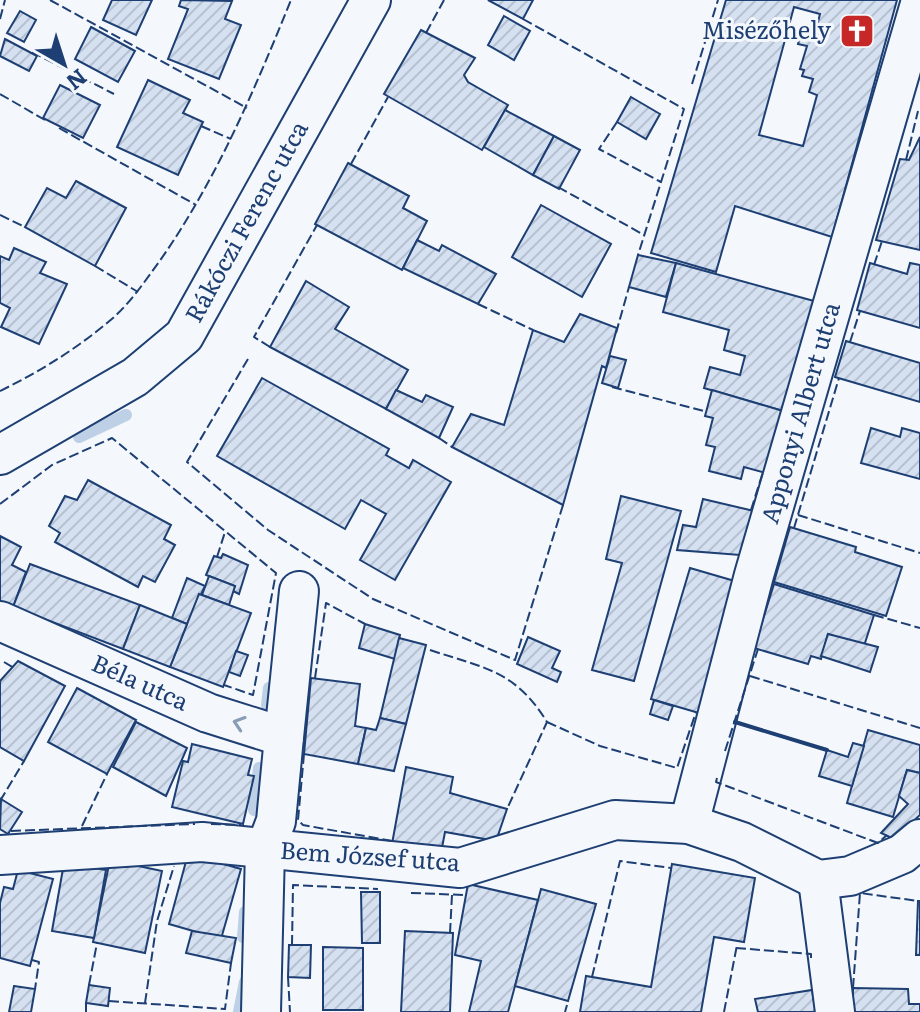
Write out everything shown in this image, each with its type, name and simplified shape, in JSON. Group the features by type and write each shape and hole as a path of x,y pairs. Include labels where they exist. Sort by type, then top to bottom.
{"street":[{"name":"Rákóczi Ferenc utca","path":"0,455 135,377 184,336 371,0"},
{"name":"Apponyi Albert utca","path":"689,824 754,575 920,4"},
{"path":"261,1012 265,850 276,821 299,591"},
{"name":"Béla utca","path":"0,621 208,713 284,737"},
{"name":"Bem József utca","path":"0,855 202,842 460,868 615,820 689,824 742,842 818,880"},
{"path":"835,1012 818,880 850,876 902,854 920,839"}],"building":[{"path":"112,0 152,0 136,35 103,20"},
{"path":"181,0 232,1 225,19 241,25 219,79 168,59 188,9 179,6"},
{"path":"488,0 533,0 523,19"},
{"path":"726,0 897,0 832,237 735,206 716,272 651,253","holes":["794,7 820,14 816,30 803,26 798,44 807,46 800,69 804,70 802,76 813,79 809,92 817,95 803,146 759,135"]},
{"path":"20,11 36,20 24,42 7,33"},
{"path":"504,16 530,31 514,60 488,45"},
{"path":"91,27 135,51 118,82 75,59"},
{"path":"421,30 475,58 464,75 468,82 508,105 482,150 384,94"},
{"path":"5,39 37,56 29,71 0,56"},
{"path":"148,80 190,100 183,113 203,122 178,175 117,147"},
{"path":"60,85 100,105 83,138 43,118"},
{"path":"631,97 660,114 646,139 617,122"},
{"path":"505,110 554,136 533,175 484,147"},
{"path":"554,136 580,150 559,189 533,175"},
{"path":"920,137 920,250 876,240 900,159 909,160"},
{"path":"348,163 409,196 403,208 427,221 402,270 315,224"},
{"path":"76,181 126,208 95,266 25,227 47,188 66,198"},
{"path":"541,205 611,244 582,297 512,257"},
{"path":"417,240 439,251 442,245 496,274 478,304 403,268"},
{"path":"14,248 46,262 40,273 67,284 39,344 1,327 10,308 0,303 0,256 9,260"},
{"path":"638,255 676,263 666,297 629,287"},
{"path":"676,263 814,301 783,411 704,388 710,367 740,375 745,356 724,350 729,330 663,312"},
{"path":"870,263 907,274 910,263 920,265 920,328 857,310"},
{"path":"306,281 349,307 335,329 408,370 386,409 270,347"},
{"path":"580,314 617,328 606,368 602,366 563,505 452,447 471,414 504,425 533,330 564,342"},
{"path":"846,341 920,363 920,402 835,377"},
{"path":"610,356 626,360 618,388 602,383"},
{"path":"262,378 389,449 386,455 409,468 413,460 451,482 395,580 360,560 386,514 361,500 345,529 217,456"},
{"path":"396,390 422,402 426,395 453,407 439,438 386,409"},
{"path":"712,390 783,411 766,473 744,467 741,479 709,471 715,447 706,445 713,418 705,416"},
{"path":"871,428 900,437 902,428 920,433 920,479 861,463"},
{"path":"88,480 171,525 164,539 175,545 155,582 143,576 138,587 55,542 60,533 49,526 65,496 77,500"},
{"path":"621,496 681,511 634,681 592,670 622,563 606,559"},
{"path":"703,499 754,511 740,555 677,550 683,525 696,527"},
{"path":"790,527 856,547 855,552 902,567 886,616 774,582"},
{"path":"0,536 21,547 12,565 26,572 13,607 0,601"},
{"path":"223,554 248,565 239,594 233,591 235,586 206,575 214,556 221,558"},
{"path":"30,564 140,605 123,649 13,607"},
{"path":"690,568 738,582 699,713 651,699"},
{"path":"209,576 235,586 229,605 202,595"},
{"path":"187,578 205,586 187,624 172,618"},
{"path":"774,584 874,615 864,646 828,634 821,659 811,656 808,664 754,648"},
{"path":"199,594 251,613 223,687 170,667"},
{"path":"140,605 187,624 170,667 123,649"},
{"path":"365,624 400,635 395,659 359,648"},
{"path":"828,634 878,647 870,672 821,656"},
{"path":"528,637 560,651 552,668 561,672 557,682 517,664"},
{"path":"399,638 426,645 406,724 380,718"},
{"path":"236,651 248,655 240,676 229,672"},
{"path":"18,661 65,686 24,761 0,747 0,681"},
{"path":"311,678 360,684 355,726 366,728 358,764 304,754"},
{"path":"77,688 136,720 107,774 48,742"},
{"path":"654,700 673,706 668,720 650,714"},
{"path":"380,718 406,724 394,771 358,764 366,728 376,730"},
{"path":"136,722 187,748 166,796 113,767"},
{"path":"868,730 920,745 920,773 907,770 893,817 847,803"},
{"path":"853,743 864,746 852,786 819,776 827,750 848,757"},
{"path":"192,744 252,759 248,775 254,776 243,824 172,807 183,761 188,762"},
{"path":"406,767 453,777 450,793 507,809 496,841 445,832 441,853 392,844"},
{"path":"907,770 920,773 920,815 894,839 881,833 908,804 899,796"},
{"path":"1,799 22,812 8,834 0,829"},
{"path":"188,854 241,869 221,939 169,924"},
{"path":"110,860 162,871 145,953 93,942"},
{"path":"64,863 106,870 94,938 52,931"},
{"path":"672,864 755,878 744,942 714,937 701,1012 580,1012 586,976 651,987"},
{"path":"18,870 53,879 30,966 0,958 0,903 4,887 13,889"},
{"path":"468,884 538,900 508,1012 469,1012 481,961 455,955"},
{"path":"541,889 596,904 568,1001 515,986"},
{"path":"361,892 380,892 380,943 362,943"},
{"path":"918,901 920,955 916,955"},
{"path":"192,931 236,938 231,963 186,953"},
{"path":"405,931 453,933 450,1012 401,1012"},
{"path":"289,945 311,945 310,978 288,977"},
{"path":"323,947 363,948 363,1010 323,1010"},
{"path":"89,985 110,988 108,1006 86,1003"},
{"path":"14,986 35,989 31,1012 9,1012"},
{"path":"853,988 908,989 909,1004 920,1004 920,1012 853,1012"},
{"path":"812,990 816,1012 758,1012 755,999"}],"waterway":[{"path":"79,437 126,415"},
{"path":"267,705 269,688"},
{"path":"259,768 254,810 265,812"},
{"path":"243,937 245,912"},
{"path":"239,1012 245,982"}],"fence":[{"path":"0,19 5,0"},
{"path":"50,0 247,108"},
{"path":"0,391 45,367 86,339 120,312 143,284 180,231 216,168 291,0"},
{"path":"426,33 444,0"},
{"path":"692,84 718,0"},
{"path":"523,19 684,109 638,255"},
{"path":"32,52 114,94"},
{"path":"0,94 45,120"},
{"path":"351,164 388,97"},
{"path":"906,160 918,111"},
{"path":"617,122 599,149 661,182"},
{"path":"201,126 231,139"},
{"path":"59,128 196,205"},
{"path":"558,187 644,235"},
{"path":"0,215 25,227"},
{"path":"270,347 254,337 317,225"},
{"path":"874,265 882,241"},
{"path":"95,266 138,292"},
{"path":"616,333 629,287"},
{"path":"478,304 533,330"},
{"path":"850,342 860,311"},
{"path":"248,359 187,462 268,530 373,599 515,660 563,505"},
{"path":"794,528 839,378"},
{"path":"612,387 704,411"},
{"path":"0,504 52,465 112,438 276,573 253,695 224,685"},
{"path":"439,438 452,447"},
{"path":"751,510 763,472"},
{"path":"798,515 920,553"},
{"path":"217,557 225,532"},
{"path":"315,678 326,603 365,624"},
{"path":"874,615 920,628"},
{"path":"725,751 758,649"},
{"path":"430,650 497,673 523,691 547,722 507,809"},
{"path":"4,662 14,668"},
{"path":"750,676 920,728"},
{"path":"547,722 600,746 677,768 696,712"},
{"path":"304,754 298,820 303,825 392,841"},
{"path":"0,801 24,761"},
{"path":"82,826 107,774"},
{"path":"717,778 716,782 878,843 887,835"},
{"path":"11,831 195,824"},
{"path":"211,824 241,825"},
{"path":"592,977 620,861 671,868"},
{"path":"145,1003 157,921 174,866"},
{"path":"292,945 293,885 378,889"},
{"path":"411,893 466,895"},
{"path":"853,988 860,893 918,901"},
{"path":"450,933 452,895"},
{"path":"89,985 97,943"},
{"path":"724,1012 737,945"},
{"path":"736,948 811,954 811,958"},
{"path":"32,960 39,962 35,989"},
{"path":"109,1001 225,1009 231,963"},
{"path":"288,977 290,1012"},
{"path":"86,1003 86,1012"},
{"path":"565,1012 567,1005"}],"wall":[{"path":"735,722 827,750"}],"place":[{"name":"Misézőhely","path":"857,31"}]}
